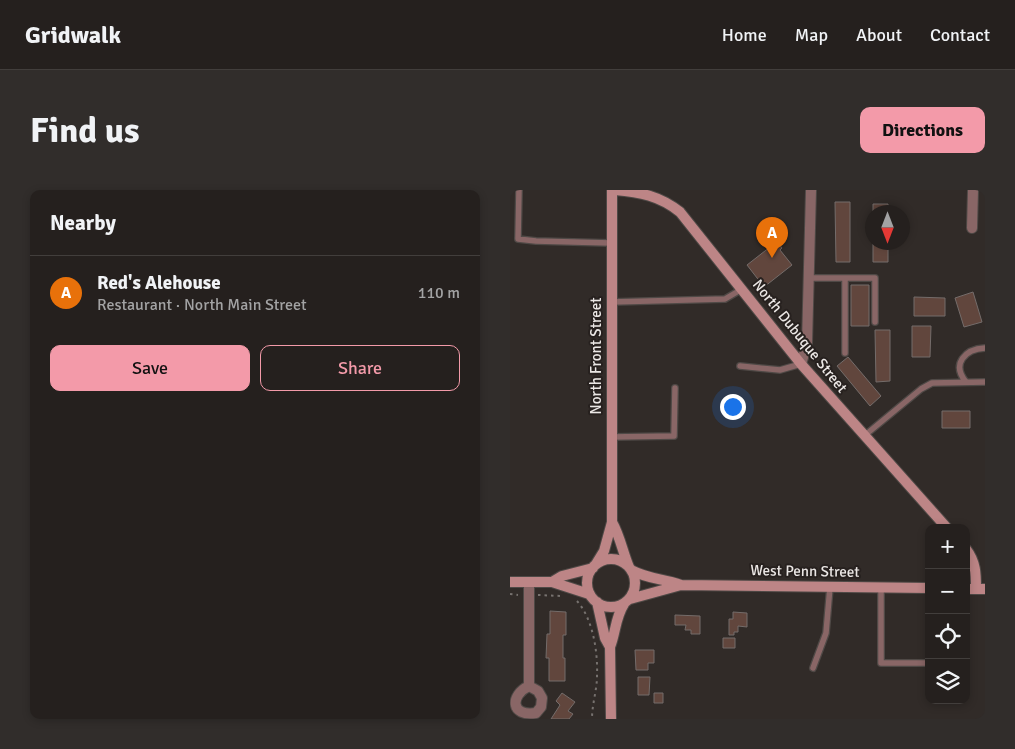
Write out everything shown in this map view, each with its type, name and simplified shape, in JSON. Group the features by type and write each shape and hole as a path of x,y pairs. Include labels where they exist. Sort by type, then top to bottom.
{"main road":[{"name":"North Front Street","path":"595,566 604,551 612,522 611,243 613,190"},
{"name":"North Dubuque Street","path":"613,190 645,193 670,204 689,222 801,364 943,524"},
{"name":"North Front Street","path":"612,522 630,568"},
{"path":"970,556 976,571 976,589"},
{"name":"West Penn Street","path":"552,582 562,576 595,566 603,560 612,559 619,560 643,576 681,585 925,588"},
{"path":"595,566 587,578 587,586 610,648"},
{"path":"611,719 610,648 614,637 616,618 636,584 630,568"},
{"path":"510,582 552,582"},
{"name":"West Penn Street","path":"552,582 593,598 601,606 610,608 681,585"}],"street":[{"path":"801,364 807,344 811,190"},
{"path":"972,228 973,190"},
{"path":"529,582 529,686"}],"lane":[{"path":"520,190 518,239 611,243"},
{"path":"809,278 875,278 875,322"},
{"path":"845,278 845,353"},
{"path":"611,302 726,299 742,289"},
{"path":"966,382 961,377 959,368 961,360 966,353 974,348 985,348"},
{"path":"740,366 780,370 801,364"},
{"path":"864,436 932,382 985,382"},
{"path":"611,436 674,436 674,388"},
{"path":"813,668 826,634 830,587"},
{"path":"881,588 880,663 925,663"}],"path":[{"path":"510,594 569,597"},
{"path":"577,602 588,618 594,643 598,677 592,708 592,719"}],"building":[{"path":"835,202 850,202 850,262 836,262"},
{"path":"773,237 782,248 780,250 792,265 764,287 747,265 770,247 766,242"},
{"path":"873,250 888,250 888,262 873,262"},
{"path":"851,285 869,285 869,326 851,326"},
{"path":"973,292 982,322 964,327 955,298"},
{"path":"914,297 945,298 945,316 914,316"},
{"path":"912,326 931,326 930,357 912,357"},
{"path":"875,330 890,330 890,381 876,382"},
{"path":"848,357 881,396 870,406 837,366"},
{"path":"942,411 970,411 970,428 942,428"},
{"path":"550,611 566,612 566,635 563,635 565,681 549,681 549,658 546,658 547,634 550,634"},
{"path":"733,612 747,613 747,627 738,626 738,632 734,632 734,635 729,635 729,619 733,619"},
{"path":"675,615 700,616 700,634 691,634 691,630 685,630 686,625 675,625"},
{"path":"723,638 735,638 735,648 723,648"},
{"path":"635,650 654,650 654,663 648,663 648,670 636,670"},
{"path":"638,677 650,677 649,695 638,695"},
{"path":"562,693 575,702 568,711 573,714 569,719 551,719 560,705 556,701"},
{"path":"654,693 663,693 663,703 654,703"}],"place":[{"name":"Red's Alehouse","path":"772,258"}]}
